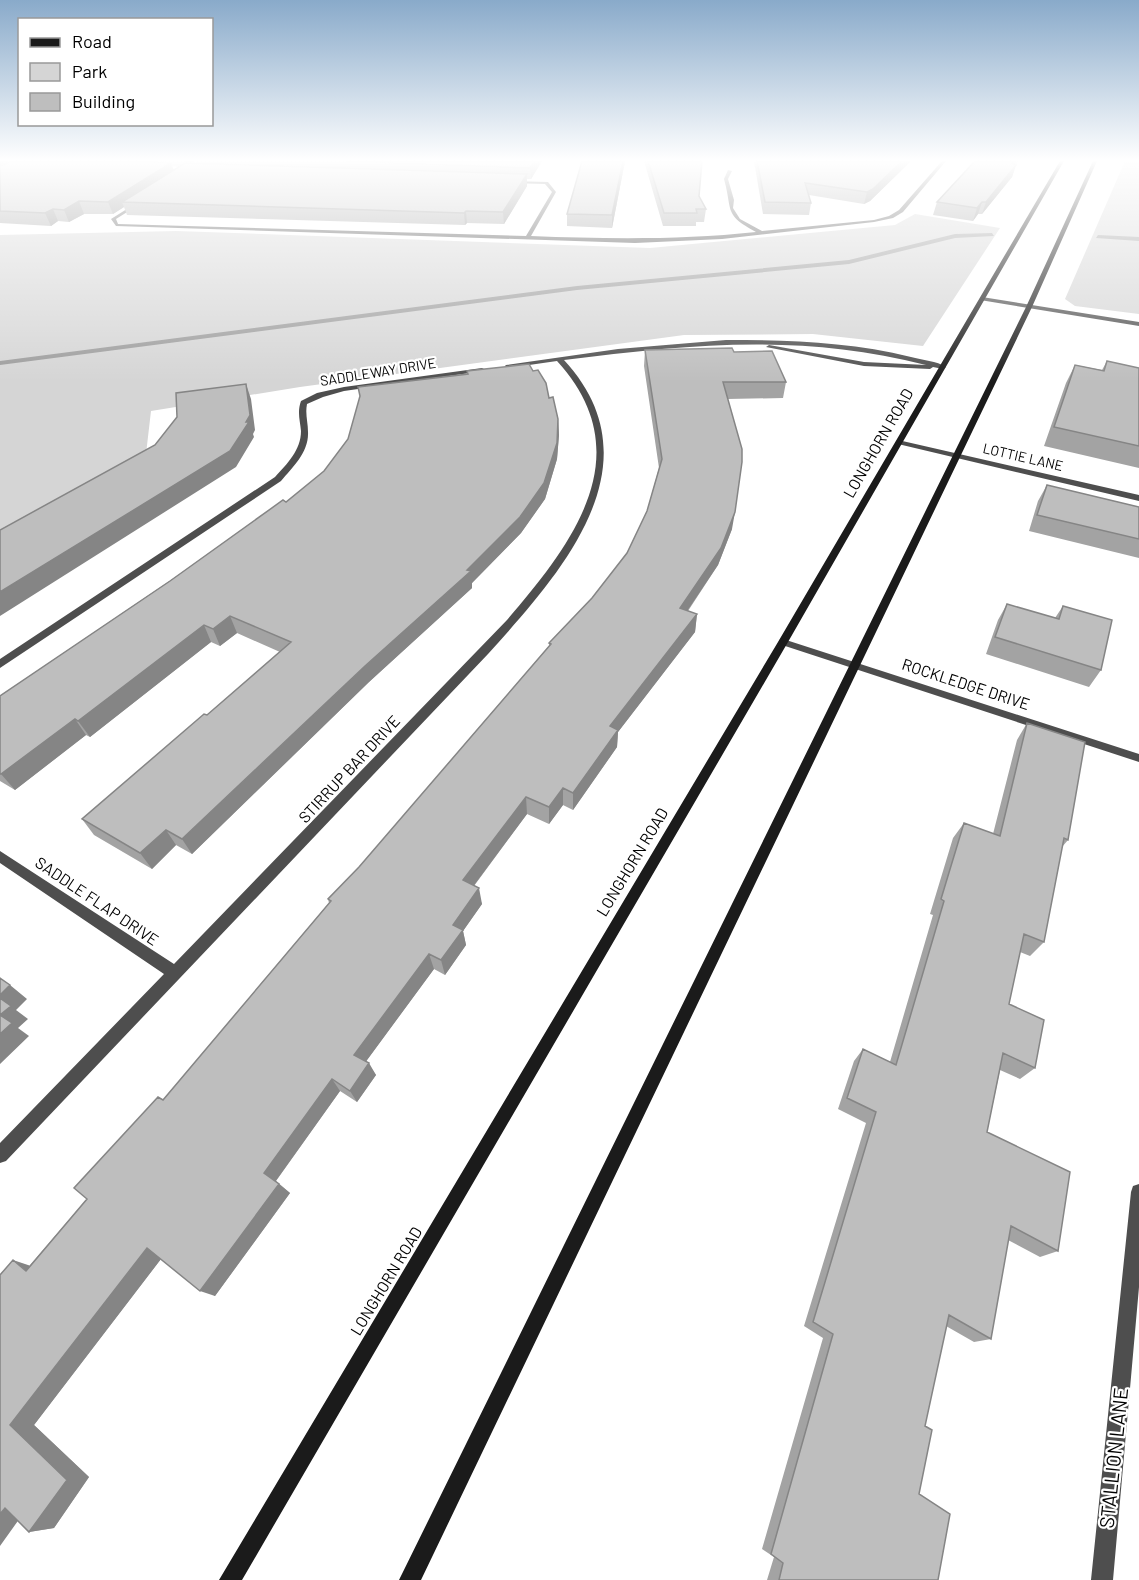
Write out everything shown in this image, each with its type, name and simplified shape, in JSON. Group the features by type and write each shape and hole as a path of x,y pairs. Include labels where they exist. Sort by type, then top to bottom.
{"main road":[{"name":"LONGHORN ROAD","path":"230,1580 783,642 1019,235"},
{"path":"410,1580 1029,307 1062,235"}],"street":[{"path":"402,235 660,241 730,235"},
{"path":"527,239 529,235"},
{"path":"982,299 1139,324"},
{"name":"SADDLEWAY DRIVE","path":"0,664 278,479 294,461 303,443 305,428 300,414 304,403 320,394 644,347 732,342 802,341 843,345 879,350 943,368"},
{"name":"SADDLEWAY DRIVE","path":"732,342 864,364 903,368 943,368"},
{"name":"STIRRUP BAR DRIVE","path":"0,1155 334,810 523,608 560,563 594,496 601,467 596,415 588,394 575,374 559,359"},
{"name":"LOTTIE LANE","path":"900,442 1139,498"},
{"name":"ROCKLEDGE DRIVE","path":"783,642 1139,758"},
{"name":"SADDLE FLAP DRIVE","path":"0,856 175,973"},
{"name":"STALLION LANE","path":"1102,1580 1135,1282 1139,1192"}],"green space":[{"path":"0,235 280,235 650,248 791,235 996,235 923,346 813,334 684,335 300,387 151,411 146,454 0,538"},
{"path":"1093,235 1139,235 1139,314 1075,306 1065,299"}],"building":[{"path":"732,348 734,352 772,351 786,382 723,382 742,449 742,462 735,512 721,548 680,608 697,614 610,726 618,730 573,793 563,788 549,807 526,797 463,880 479,888 453,925 463,930 441,960 429,954 354,1055 369,1063 350,1091 332,1079 264,1173 279,1184 200,1291 147,1248 10,1425 67,1480 29,1532 5,1508 0,1514 0,1275 13,1260 26,1271 87,1199 74,1188 158,1097 163,1100 331,901 328,899 359,867 551,644 549,643 592,598 627,553 647,511 662,459 645,350"},
{"path":"1107,361 1139,368 1139,446 1054,427 1075,365 1104,371"},
{"path":"529,364 533,371 538,370 546,383 549,398 553,397 558,419 557,443 544,483 520,517 467,570 471,571 365,666 182,839 166,830 140,853 82,819 291,642 230,616 213,629 204,625 78,721 75,719 0,774 0,696 170,581 283,500 286,502 324,471 348,439 360,396 358,387"},
{"path":"246,384 250,415 246,422 249,422 230,451 0,592 0,530 155,445 177,417 176,393"},
{"path":"1047,485 1139,507 1139,539 1037,515"},
{"path":"1007,604 1059,619 1063,606 1112,620 1101,670 995,637"},
{"path":"1027,723 1085,742 1068,840 1064,838 1044,942 1024,934 1009,1004 1044,1020 1035,1068 1003,1053 987,1132 1070,1172 1058,1251 1011,1226 991,1339 949,1315 925,1426 932,1430 919,1494 950,1514 938,1580 779,1580 783,1563 771,1554 833,1334 813,1322 876,1112 847,1098 863,1049 896,1065 944,901 941,899 964,823 1000,836"},
{"path":"0,978 10,985 0,995"},
{"path":"0,998 11,1006 0,1015"},
{"path":"0,1015 12,1023 0,1034"}],"waterway":[{"path":"0,363 577,288 849,262 955,236 992,235"},
{"path":"1098,237 1139,239"}]}
